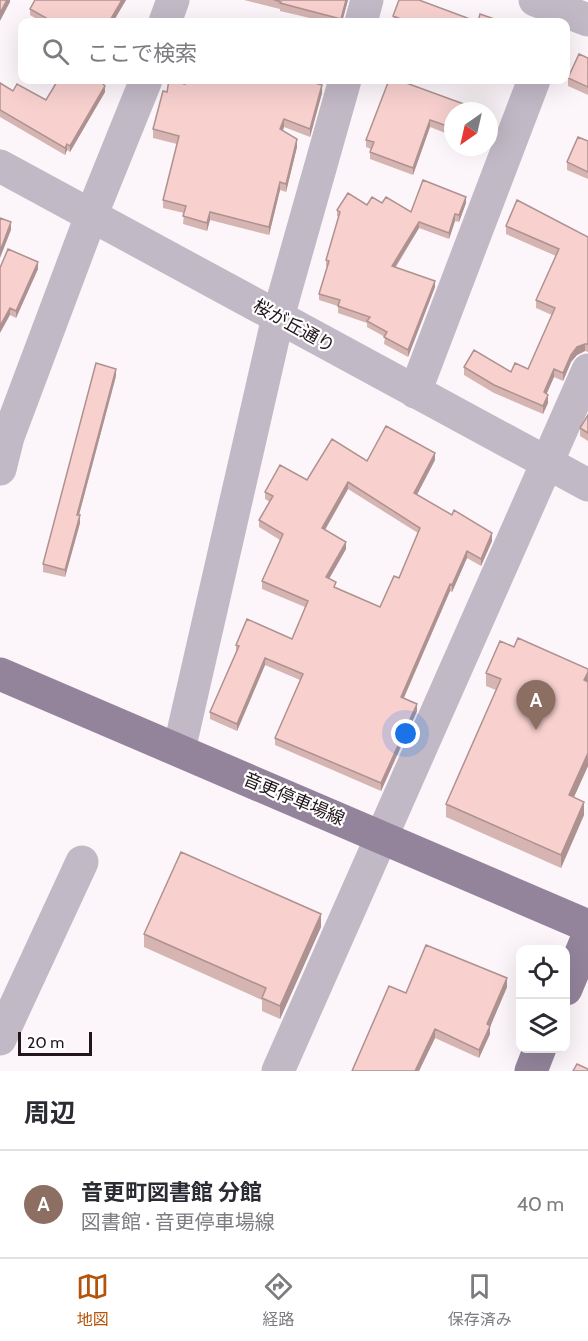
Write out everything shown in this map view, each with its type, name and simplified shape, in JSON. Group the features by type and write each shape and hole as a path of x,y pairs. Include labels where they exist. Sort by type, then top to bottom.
{"main road":[{"name":"音更停車場線","path":"0,674 588,926"},
{"path":"570,979 588,936"},
{"path":"531,1071 538,1053"}],"street":[{"path":"166,18 173,0"},
{"path":"362,18 367,0"},
{"path":"0,469 8,437 91,216 144,84"},
{"path":"179,750 278,317 344,84"},
{"path":"415,392 532,84"},
{"name":"桜が丘通り","path":"0,166 588,485"},
{"path":"278,1071 588,370"},
{"path":"0,1039 82,862"}],"building":[{"path":"0,0 7,0 0,13"},
{"path":"35,0 122,0 111,18 46,18 30,9"},
{"path":"274,0 346,0 341,18"},
{"path":"399,0 419,0 467,18 398,18 393,16"},
{"path":"480,14 492,18 479,18"},
{"path":"579,54 588,58 588,87 570,79"},
{"path":"0,83 13,91 17,84 46,100 56,84 103,84 105,86 70,146 67,144 65,148 0,110"},
{"path":"168,84 322,85 310,129 284,119 280,129 297,139 286,184 280,182 269,227 210,212 207,223 183,216 186,206 163,200 179,136 153,129 163,91 167,92"},
{"path":"387,84 409,84 458,102 444,102 444,125 430,120 413,168 370,152 374,142 366,140"},
{"path":"578,137 588,141 588,172 567,162"},
{"path":"423,180 466,197 459,215 455,214 449,233 419,222 392,266 435,281 408,350 384,337 387,332 367,321 370,317 338,306 340,300 319,294 340,212 337,210 348,193 367,205 372,197 382,203 386,197 411,212"},
{"path":"517,200 588,237 588,344 577,347 563,373 554,369 544,392 548,395 543,406 494,385 464,367 474,350 511,372 515,363 528,369 555,308 536,300 559,249 506,226"},
{"path":"0,218 11,222 0,251"},
{"path":"8,249 38,262 16,311 10,308 0,326 0,268"},
{"path":"96,363 116,369 77,515 80,515 65,570 43,564"},
{"path":"588,415 588,433 580,428"},
{"path":"386,426 435,453 414,493 452,515 454,510 492,533 481,559 467,551 452,585 450,584 401,697 417,704 381,783 275,738 303,674 265,658 237,724 210,712 239,646 236,645 247,619 292,639 308,601 262,581 283,534 259,520 273,496 265,492 280,465 307,480 332,439 367,461","holes":["348,482 420,528 399,578 394,576 380,607 334,587 336,582 326,577 346,542 322,528"]},
{"path":"518,638 588,669 584,680 588,682 588,753 569,795 584,802 561,855 446,804 501,679 486,673 500,641 514,647"},
{"path":"181,852 321,914 280,1006 262,998 266,988 144,934"},
{"path":"426,945 507,978 487,1024 490,1026 479,1050 435,1029 415,1071 352,1071 389,986 406,993"},
{"path":"577,1064 588,1069 588,1071 573,1071"}],"place":[{"name":"音更町図書館 分館","path":"536,730"}]}
